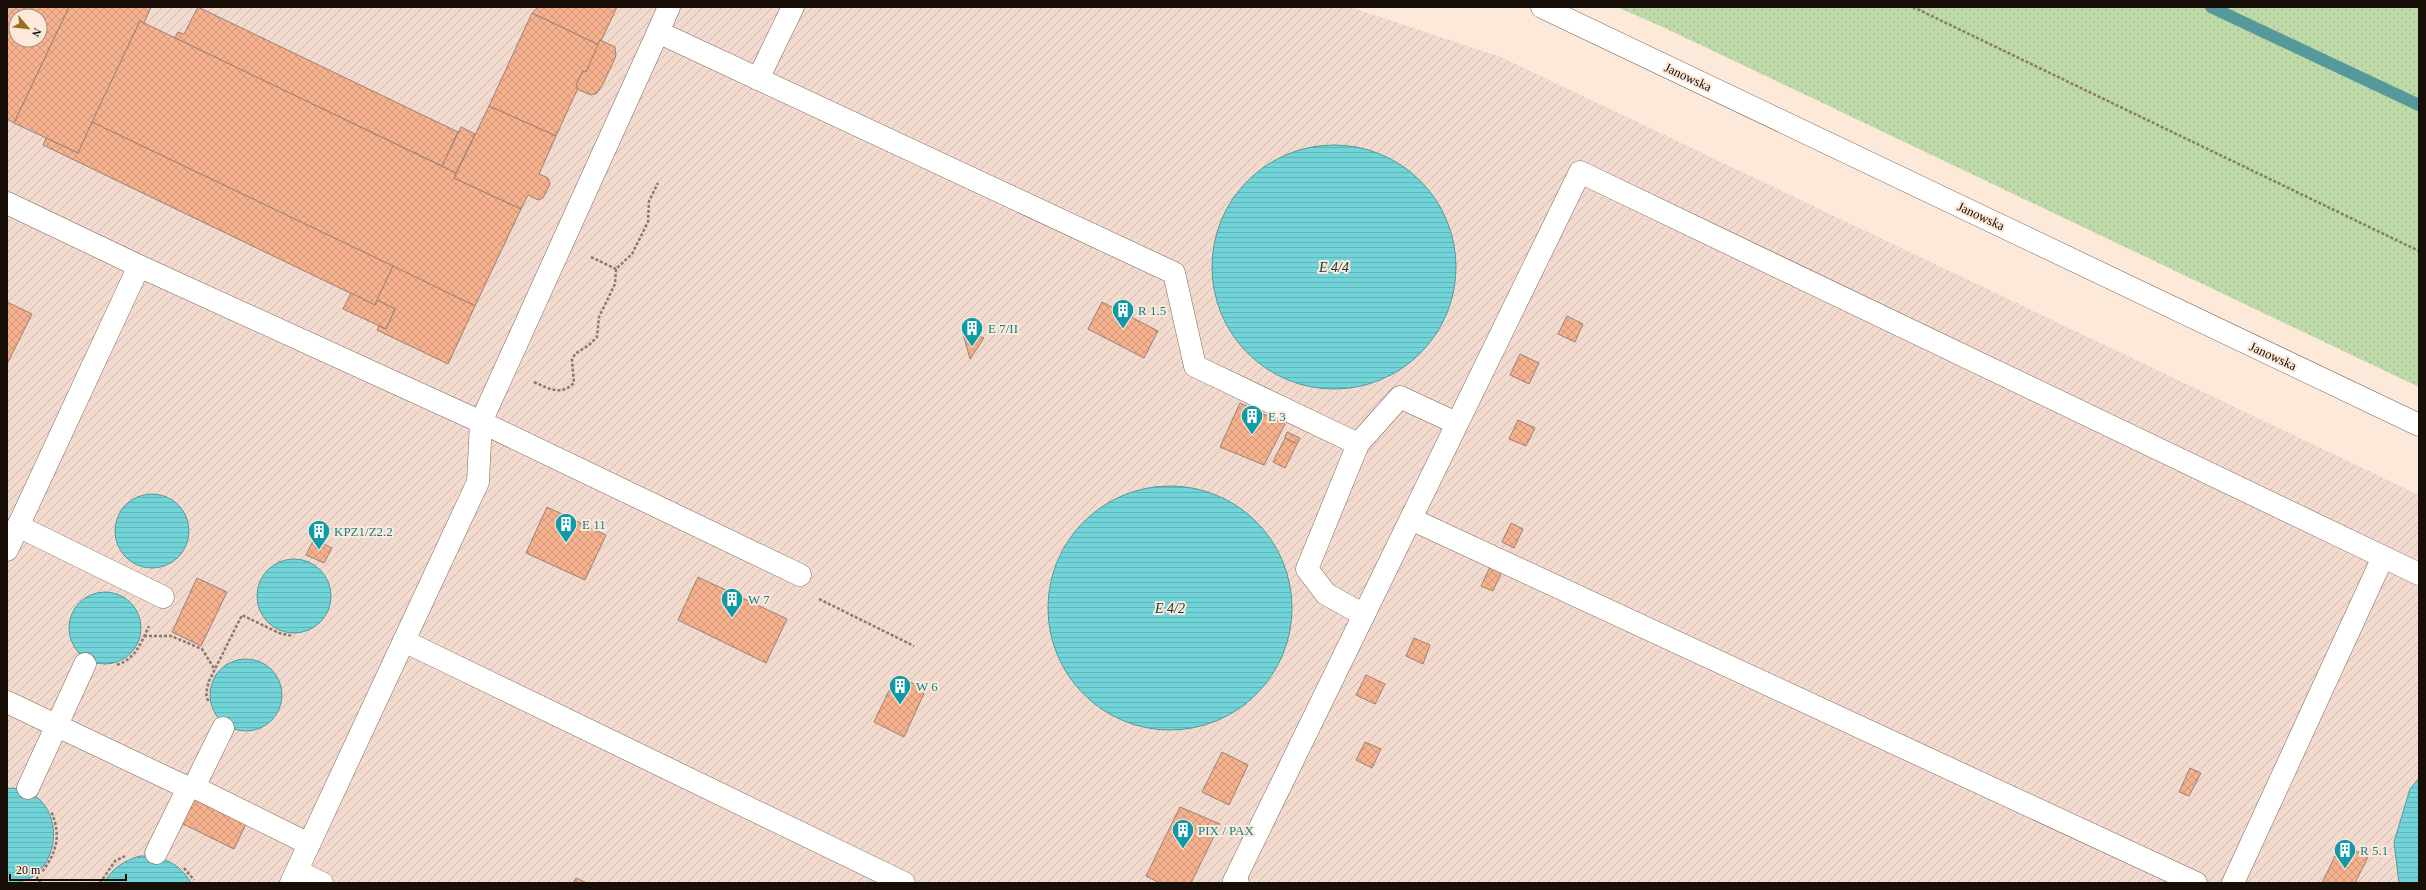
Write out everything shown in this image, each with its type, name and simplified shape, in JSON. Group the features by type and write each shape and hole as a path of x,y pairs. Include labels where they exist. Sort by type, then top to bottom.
{"street":[{"path":"322,883 294,877 478,482 481,422 669,7"},
{"path":"758,79 793,7"},
{"name":"Janowska","path":"1542,7 2419,425"},
{"path":"658,32 1174,273 1195,366 1358,444"},
{"path":"1235,882 1456,423 1580,172 2419,574"},
{"path":"7,203 139,266 481,422 800,574"},
{"path":"139,266 11,536 163,597"},
{"path":"1364,614 1326,594 1307,569 1358,444 1400,397 1456,423"},
{"path":"1411,519 2196,883"},
{"path":"2233,883 2383,557"},
{"path":"404,641 904,883"},
{"path":"28,788 85,664"},
{"path":"7,702 309,844"},
{"path":"156,853 223,728"}],"path":[{"path":"1913,7 2419,251"},
{"path":"505,368 553,390 565,391 574,383 572,360 575,354 597,336 599,317 615,284 616,269 632,254 648,222 649,202 658,183"},
{"path":"800,574 800,589 914,646"},
{"path":"223,728 212,713 206,693 215,670 242,615 278,633 293,636"},
{"path":"144,636 171,636 202,649 215,670"},
{"path":"28,788 48,804 57,833 57,844 54,856 37,878 41,883"}],"shaded area":[{"path":"7,7 1350,7 1501,57 2419,495 2419,883 7,883"}],"green space":[{"path":"1617,7 2419,7 2419,387 1667,29"}],"water":[{"name":"E 4/4","path":"1334,145 1358,147 1381,154 1392,159 1420,181 1442,209 1447,220 1454,243 1456,267 1454,291 1447,314 1442,325 1420,353 1392,375 1381,380 1358,387 1334,389 1310,387 1287,380 1276,375 1248,353 1226,325 1221,314 1214,291 1212,267 1214,243 1221,220 1226,209 1248,181 1276,159 1287,154 1310,147"},
{"name":"E 4/2","path":"1170,486 1194,488 1217,495 1238,507 1256,522 1271,540 1283,561 1290,584 1292,608 1290,632 1283,655 1271,676 1256,694 1238,709 1217,721 1194,728 1170,730 1146,728 1123,721 1102,709 1084,694 1069,676 1057,655 1050,632 1048,608 1050,584 1057,561 1069,540 1084,522 1102,507 1123,495 1146,488"},
{"path":"152,494 166,497 178,505 186,517 189,531 186,545 178,557 166,565 152,568 138,565 126,557 118,545 115,531 118,517 126,505 138,497"},
{"path":"287,559 301,559 315,565 325,575 331,589 331,603 325,617 315,627 301,633 287,633 273,627 263,617 257,603 257,589 263,575 273,565"},
{"path":"105,592 125,598 135,608 141,628 135,648 125,658 105,664 85,658 75,648 69,628 75,608 85,598"},
{"path":"246,659 266,665 276,675 282,695 276,715 266,725 246,731 226,725 216,715 210,695 216,675 226,665"},
{"path":"2419,778 2419,883 2399,883 2394,842 2410,789"},
{"path":"7,788 28,792 43,803 51,819 54,837 50,854 41,869 26,880 7,883"},
{"path":"140,856 156,857 170,862 187,876 191,883 104,883 111,873 119,866"}],"building":[{"path":"7,7 69,7 14,123 7,119"},
{"path":"69,7 151,7 144,23 140,21 78,153 14,123"},
{"path":"198,7 458,132 442,166 175,38 178,32 184,34"},
{"path":"538,7 617,7 599,45 532,13"},
{"path":"532,13 599,45 586,72 583,71 576,85 578,88 556,136 489,106"},
{"path":"140,21 456,173 454,178 521,209 475,306 92,122"},
{"path":"600,40 615,47 616,56 603,84 597,93 591,95 579,90 576,85 583,71 586,72"},
{"path":"489,106 556,136 539,174 548,178 550,184 543,198 538,200 528,195 521,209 454,178"},
{"path":"92,122 393,266 375,305 43,145 46,138 78,153"},
{"path":"461,127 475,134 456,173 442,166"},
{"path":"393,266 475,306 448,364 377,330 379,326 386,329 395,309 377,300"},
{"path":"351,293 375,305 377,300 395,309 386,329 343,309"},
{"path":"7,302 32,314 7,364"},
{"name":"R 1.5","path":"1102,302 1158,331 1144,358 1088,329"},
{"path":"1567,316 1583,324 1575,342 1558,334"},
{"name":"E 7/II","path":"962,330 984,338 970,359"},
{"path":"1520,354 1539,363 1529,384 1510,375"},
{"name":"E 3","path":"1240,403 1285,424 1264,465 1220,447"},
{"path":"1518,420 1535,428 1526,446 1509,439"},
{"path":"1287,432 1300,438 1297,444 1285,438"},
{"path":"1285,438 1297,444 1285,468 1273,462"},
{"name":"E 11","path":"547,507 606,535 585,580 526,553"},
{"path":"1511,523 1523,529 1514,548 1502,542"},
{"name":"KPZ1/Z2.2","path":"314,539 332,548 324,563 306,555"},
{"path":"1490,567 1502,572 1493,591 1481,586"},
{"name":"W 7","path":"698,577 787,619 766,663 678,620"},
{"path":"197,578 227,592 201,646 172,632"},
{"path":"1414,638 1430,645 1423,664 1406,656"},
{"path":"1366,675 1385,684 1375,704 1356,695"},
{"name":"W 6","path":"896,676 926,689 904,737 874,722"},
{"path":"1365,742 1381,749 1372,768 1356,760"},
{"path":"1222,752 1248,765 1229,805 1202,792"},
{"path":"2190,768 2201,773 2189,796 2179,792"},
{"path":"190,795 247,822 234,849 177,821"},
{"name":"PIX / PAX","path":"1180,807 1220,824 1191,883 1160,883 1146,876"},
{"name":"R 5.1","path":"2341,844 2368,857 2355,883 2322,883"},
{"path":"576,878 587,883 573,883"}],"waterway":[{"path":"2211,7 2419,105"}],"place":[{"name":"R 1.5","path":"1123,330"},
{"name":"E 7/II","path":"972,348"},
{"name":"E 3","path":"1252,436"},
{"name":"E 11","path":"566,544"},
{"name":"KPZ1/Z2.2","path":"319,550"},
{"name":"W 7","path":"732,618"},
{"name":"W 6","path":"900,706"},
{"name":"PIX / PAX","path":"1183,850"},
{"name":"R 5.1","path":"2345,870"}]}
